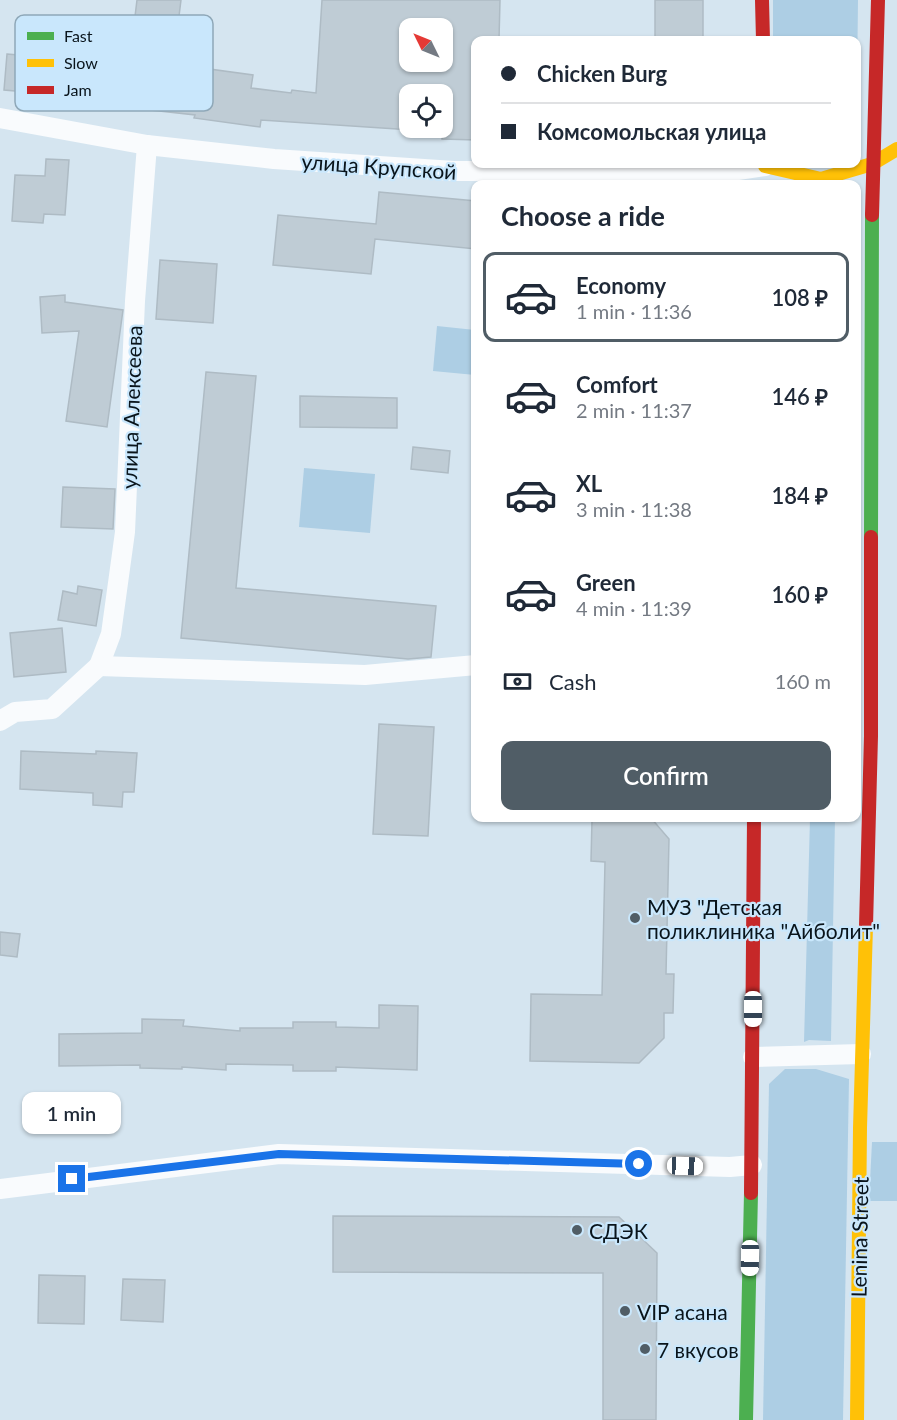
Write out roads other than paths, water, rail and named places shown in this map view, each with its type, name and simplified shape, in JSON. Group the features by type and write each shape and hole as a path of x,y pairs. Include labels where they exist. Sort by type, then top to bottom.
{"main road":[{"path":"762,0 763,36"},
{"name":"Lenina Street","path":"857,1420 872,164 870,112 878,0"},
{"path":"870,112 891,135"},
{"name":"улица Крупской","path":"861,167 872,164 897,149"},
{"name":"улица Крупской","path":"765,171 821,179 858,168"},
{"path":"746,1420 752,1165 754,822"}],"street":[{"name":"улица Крупской","path":"0,118 147,145 274,159 454,171 765,171"},
{"name":"улица Алексеева","path":"0,721 15,712 52,709 99,666 111,634 125,532 135,301 147,145"},
{"path":"99,666 365,675 471,665"},
{"path":"753,1057 861,1054"},
{"path":"0,1189 279,1154 730,1167 752,1165"}],"place":[{"name":"МУЗ \"Детская поликлиника \"Айболит\"","path":"635,918"},
{"name":"СДЭК","path":"577,1230"},
{"name":"VIP асана","path":"625,1311"},
{"name":"7 вкусов","path":"645,1349"}]}
